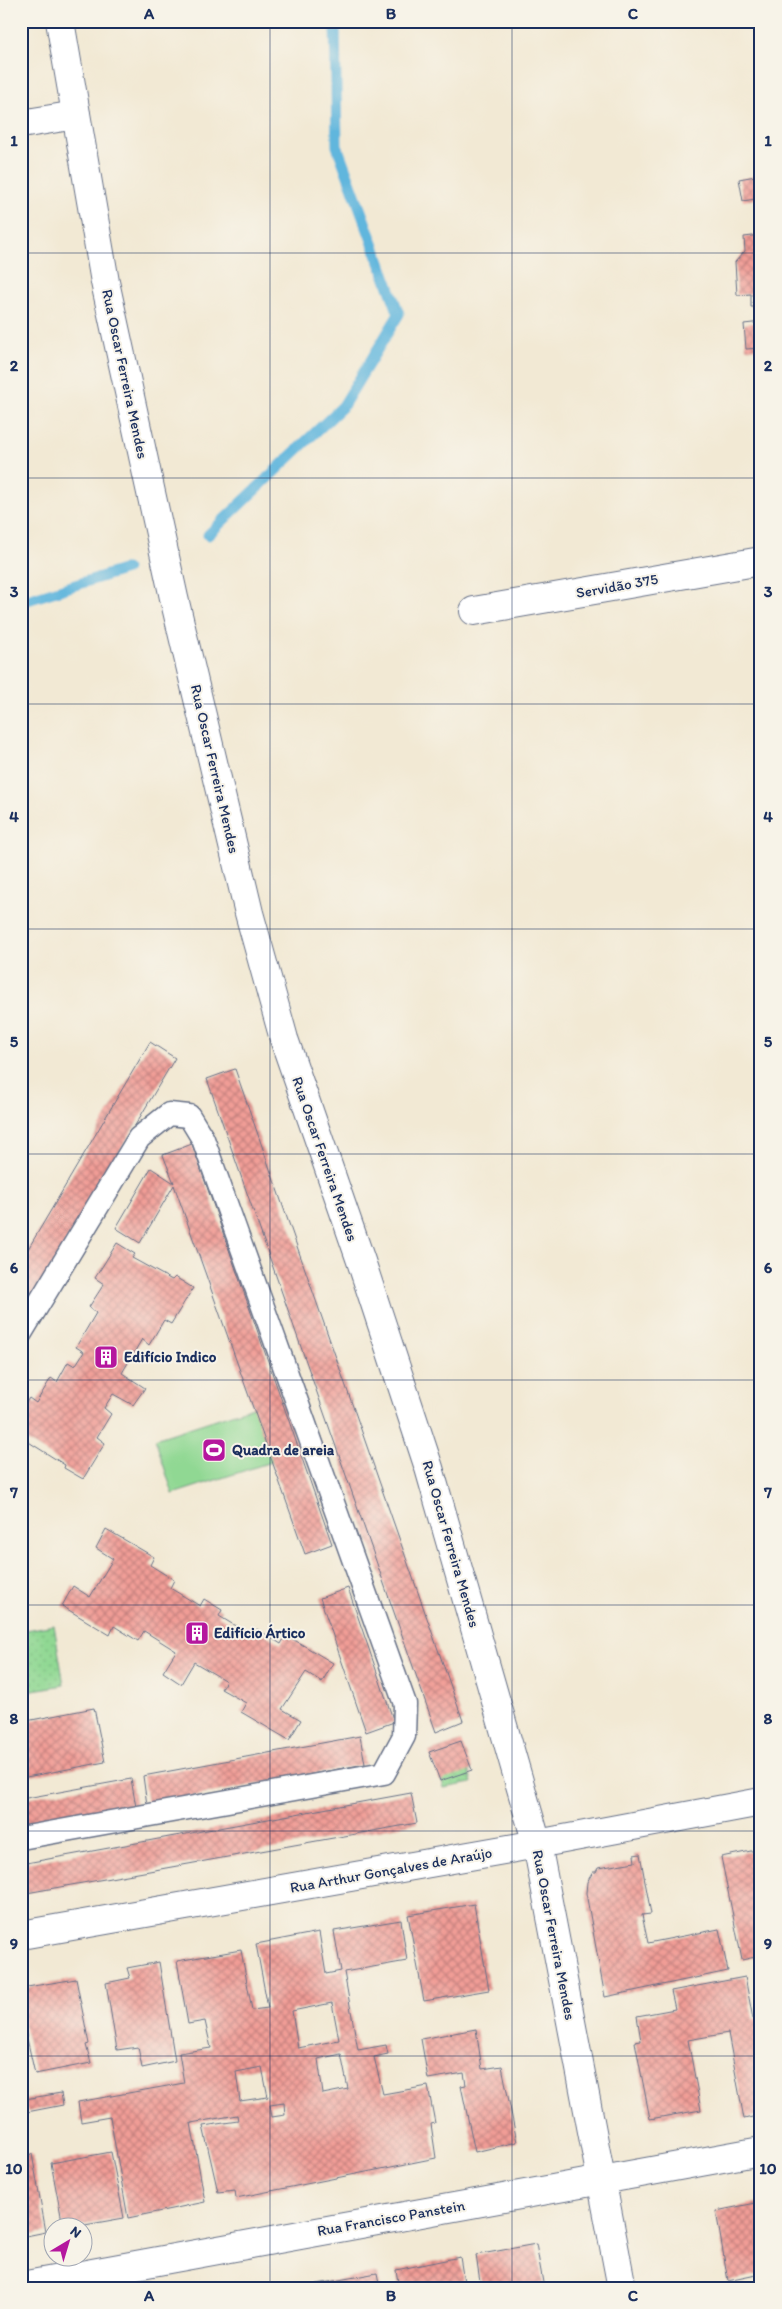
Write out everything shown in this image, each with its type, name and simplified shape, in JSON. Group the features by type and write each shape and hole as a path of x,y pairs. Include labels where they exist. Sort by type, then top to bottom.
{"street":[{"name":"Rua Oscar Ferreira Mendes","path":"60,21 107,291 174,598 249,914 284,1039 361,1261 429,1468 537,1844 622,2288"},
{"path":"21,124 76,115"},
{"name":"Servidão 375","path":"474,611 761,561"},
{"name":"Rua Arthur Gonçalves de Araújo","path":"21,1935 537,1844 761,1802"},
{"name":"Rua Francisco Panstein","path":"21,2286 761,2151"}],"lane":[{"path":"21,1333 138,1138 169,1114 189,1116 203,1139 405,1704 404,1736 384,1773 21,1838"}],"green space":[{"name":"Quadra de areia","path":"256,1406 274,1461 173,1494 155,1439"},
{"path":"54,1625 64,1685 21,1692 21,1631"},
{"path":"461,1745 472,1783 444,1788 433,1751"}],"building":[{"path":"761,175 761,198 743,201 739,179"},
{"path":"761,235 761,307 751,307 751,294 737,295 735,262 745,251 744,237"},
{"path":"761,322 761,348 746,349 744,324"},
{"path":"150,1042 175,1058 21,1318 21,1261"},
{"path":"235,1069 463,1721 436,1732 207,1079"},
{"path":"192,1144 332,1544 305,1554 174,1185 140,1243 116,1228 151,1168 174,1183 163,1155"},
{"name":"Edifício Indico","path":"117,1243 135,1254 132,1258 172,1280 175,1277 193,1288 171,1324 164,1320 149,1345 142,1339 122,1373 145,1388 133,1405 113,1394 104,1408 111,1414 97,1437 105,1443 83,1479 64,1468 65,1465 27,1441 26,1445 21,1443 21,1410 29,1398 36,1403 51,1378 57,1382 68,1362 75,1366 84,1352 76,1347 96,1313 89,1307 104,1284 95,1278"},
{"name":"Edifício Ártico","path":"106,1529 154,1557 150,1565 174,1580 170,1588 200,1606 204,1599 222,1610 219,1616 252,1636 257,1629 281,1644 286,1635 333,1663 322,1682 306,1672 282,1709 301,1720 289,1740 241,1712 246,1703 221,1689 226,1681 194,1662 181,1684 163,1672 176,1651 144,1631 138,1641 114,1626 110,1635 62,1606 73,1586 90,1597 113,1559 96,1548"},
{"path":"348,1588 394,1722 366,1732 320,1598"},
{"path":"94,1708 105,1762 21,1778 21,1722"},
{"path":"360,1736 365,1764 147,1805 143,1776"},
{"path":"461,1741 472,1770 440,1781 429,1752"},
{"path":"131,1779 136,1807 21,1828 21,1799"},
{"path":"411,1793 417,1823 21,1894 21,1864"},
{"path":"761,1849 761,1974 758,1974 755,1957 742,1960 721,1857"},
{"path":"640,1854 651,1914 642,1915 648,1943 719,1929 728,1971 605,1997 586,1893 587,1882 598,1868 635,1862 634,1855"},
{"path":"474,1904 489,1990 424,2001 408,1915"},
{"path":"401,1920 407,1961 344,1972 358,2050 386,2045 388,2054 374,2057 383,2094 428,2086 435,2123 431,2124 436,2158 236,2198 235,2190 218,2192 203,2126 238,2121 237,2115 191,2123 205,2202 128,2218 110,2117 81,2122 78,2102 184,2083 179,2053 211,2048 205,2021 188,2024 177,1961 241,1950 252,2010 268,2008 256,1944 319,1932 326,1974 341,1971 334,1931","holes":["332,2003 339,2040 298,2048 292,2011","341,2054 348,2089 323,2094 318,2059","262,2067 268,2097 240,2101 236,2072","284,2103 285,2115 272,2117 270,2105"]},
{"path":"159,1962 175,2061 142,2068 138,2047 117,2050 106,1983 130,1978 127,1968"},
{"path":"745,1977 753,2019 761,2018 761,2115 744,2119 728,2033 688,2040 701,2110 650,2119 635,2042 641,2041 637,2016 675,2009 671,1991"},
{"path":"76,1979 89,2044 86,2045 91,2063 35,2074 21,2012 21,1988"},
{"path":"476,2029 482,2069 502,2066 517,2142 475,2152 461,2086 466,2085 464,2073 428,2079 421,2039"},
{"path":"61,2093 63,2105 27,2112 25,2099"},
{"path":"111,2152 124,2218 92,2224 92,2216 61,2216 51,2163"},
{"path":"32,2154 43,2216 42,2233 21,2237 21,2156"},
{"path":"761,2202 761,2274 728,2281 716,2211"},
{"path":"536,2244 544,2288 481,2288 476,2255"},
{"path":"460,2257 465,2288 399,2288 396,2270"},
{"path":"377,2273 380,2288 318,2288 317,2284"}],"waterway":[{"path":"208,535 343,406 399,314 337,146 335,21"},
{"path":"21,602 126,569"}],"place":[{"name":"Edifício Indico","path":"106,1357"},
{"name":"Quadra de areia","path":"214,1450"},
{"name":"Edifício Ártico","path":"197,1633"}]}
